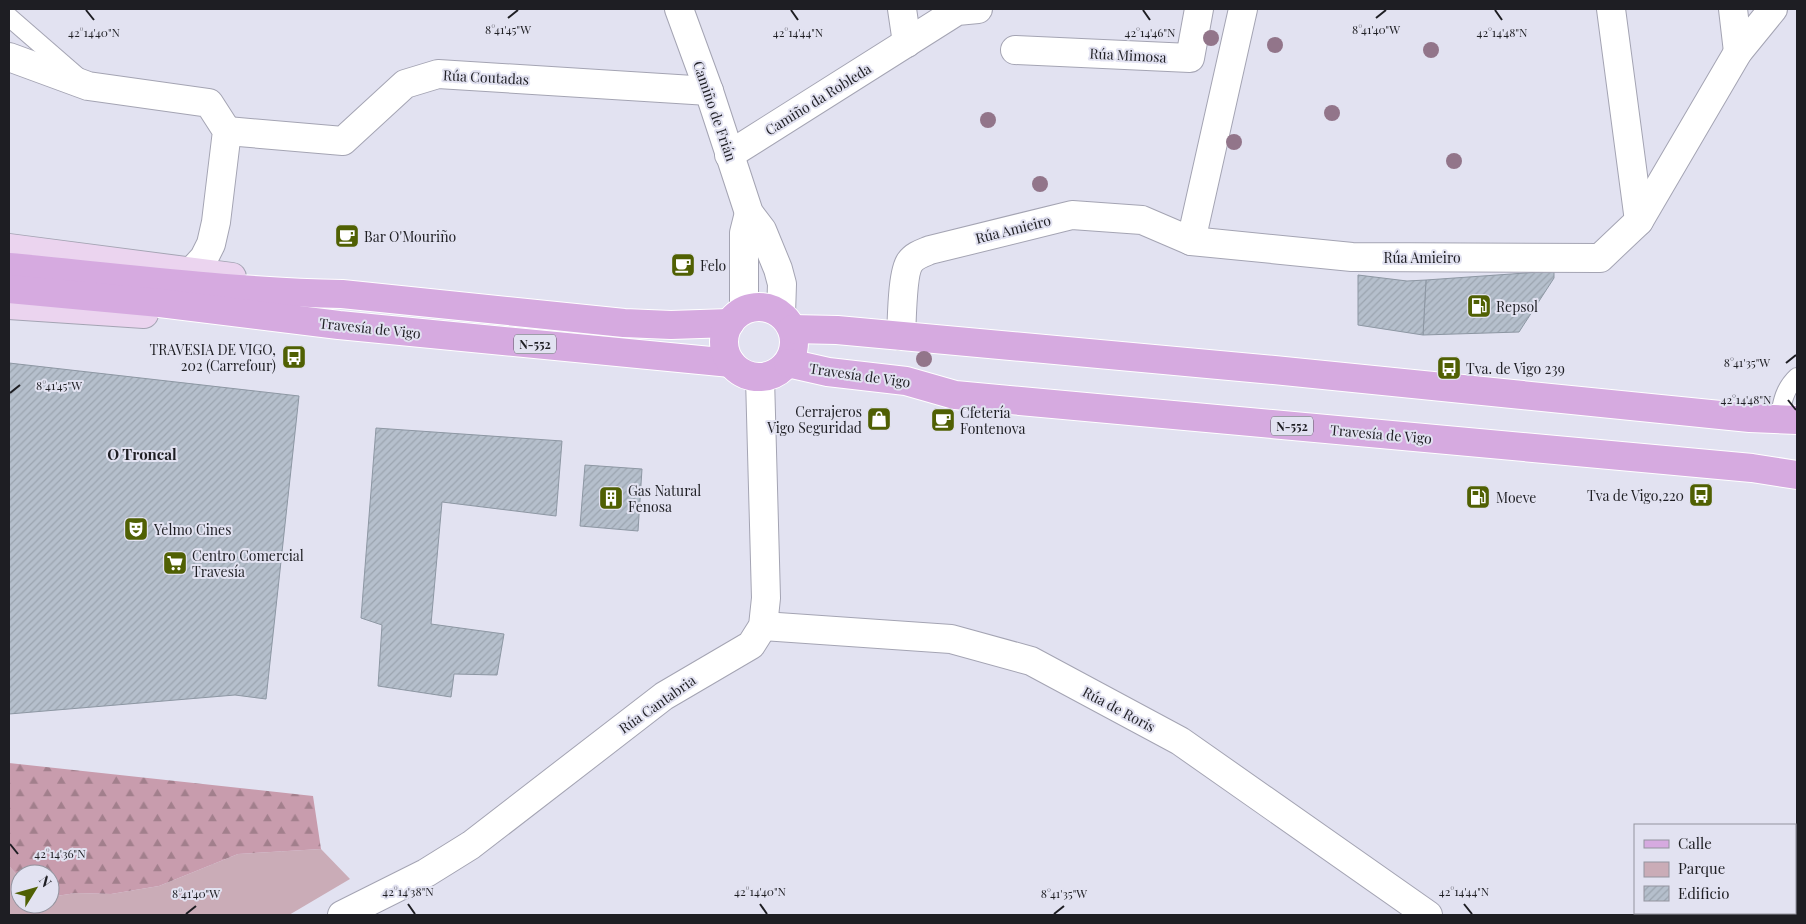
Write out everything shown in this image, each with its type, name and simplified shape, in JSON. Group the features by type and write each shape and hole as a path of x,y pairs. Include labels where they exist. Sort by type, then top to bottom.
{"main road":[{"name":"N-552","path":"9,248 192,271 342,294"},
{"name":"Travesía de Vigo","path":"9,267 210,286 342,294 624,323 671,325 737,316"},
{"name":"Travesía de Vigo","path":"9,289 160,303 339,326 731,363"},
{"name":"N-552","path":"9,305 339,326"},
{"name":"N-552","path":"737,316 754,307 763,307 787,322 837,330 1788,420"},
{"path":"731,363 724,343 726,332 737,316"},
{"path":"760,378 771,376 781,371 788,363 795,346 787,322"},
{"name":"N-552","path":"731,363 743,374 760,378"},
{"name":"Travesía de Vigo","path":"788,363 828,372 906,380 954,395 1743,467 1797,475"}],"street":[{"name":"Camiño de Frián","path":"679,9 709,91 749,213 762,230 778,269 787,322"},
{"path":"902,9 907,43"},
{"name":"Camiño da Robleda","path":"729,155 956,11 978,9"},
{"name":"Rúa Mimosa","path":"1015,50 1190,58 1199,9"},
{"path":"1191,241 1243,9"},
{"path":"1611,9 1639,221"},
{"path":"1733,9 1738,52"},
{"name":"Rúa Amieiro","path":"901,336 906,272 910,262 919,254 1072,214 1142,220 1191,241 1352,257 1600,258 1639,221 1738,52 1773,9"},
{"path":"9,57 88,86 208,103 227,131 216,222 211,244 204,258 192,271"},
{"name":"Rúa Coutadas","path":"227,131 343,141 405,84 438,74 709,91"},
{"path":"737,316 744,233 749,213"},
{"name":"Rúa Cantabria","path":"342,915 426,873 471,845 664,696 720,661 751,645 762,626 766,598 760,378"},
{"name":"Rúa de Roris","path":"762,626 951,639 1031,661 1180,741 1428,915"}],"lane":[{"path":"9,17 88,86"},
{"path":"1788,420 1784,395 1797,377"}],"green space":[{"path":"9,763 313,796 321,849 238,854 159,886 111,894 76,893 60,895 60,864 10,864 9,866"},
{"path":"321,849 350,879 289,915 9,915 9,866 10,914 60,914 60,895 76,893 111,894 159,886 238,854"}],"building":[{"path":"1554,271 1554,278 1519,332 1423,335 1426,280"},
{"path":"1358,275 1407,281 1426,280 1423,335 1358,325"},
{"name":"Centro Comercial Travesía","path":"9,363 299,396 266,699 235,695 9,714"},
{"path":"376,428 562,441 556,516 442,502 431,624 504,634 497,675 454,674 451,697 378,686 382,625 361,618"},
{"name":"Gas Natural Fenosa","path":"585,465 642,469 638,531 580,526"}],"place":[{"name":"Bar O'Mouriño","path":"347,236"},
{"name":"Felo","path":"683,265"},
{"name":"Repsol","path":"1479,306"},
{"name":"TRAVESIA DE VIGO, 202 (Carrefour)","path":"294,357"},
{"name":"Tva. de Vigo 239","path":"1449,368"},
{"name":"Cerrajeros Vigo Seguridad","path":"879,419"},
{"name":"Cfetería Fontenova","path":"943,420"},
{"name":"Tva de Vigo,220","path":"1701,495"},
{"name":"Moeve","path":"1478,497"},
{"name":"Gas Natural Fenosa","path":"611,498"},
{"name":"Yelmo Cines","path":"136,529"},
{"name":"Centro Comercial Travesía","path":"175,563"}],"district":[{"name":"O Troncal","path":"142,454"}]}
